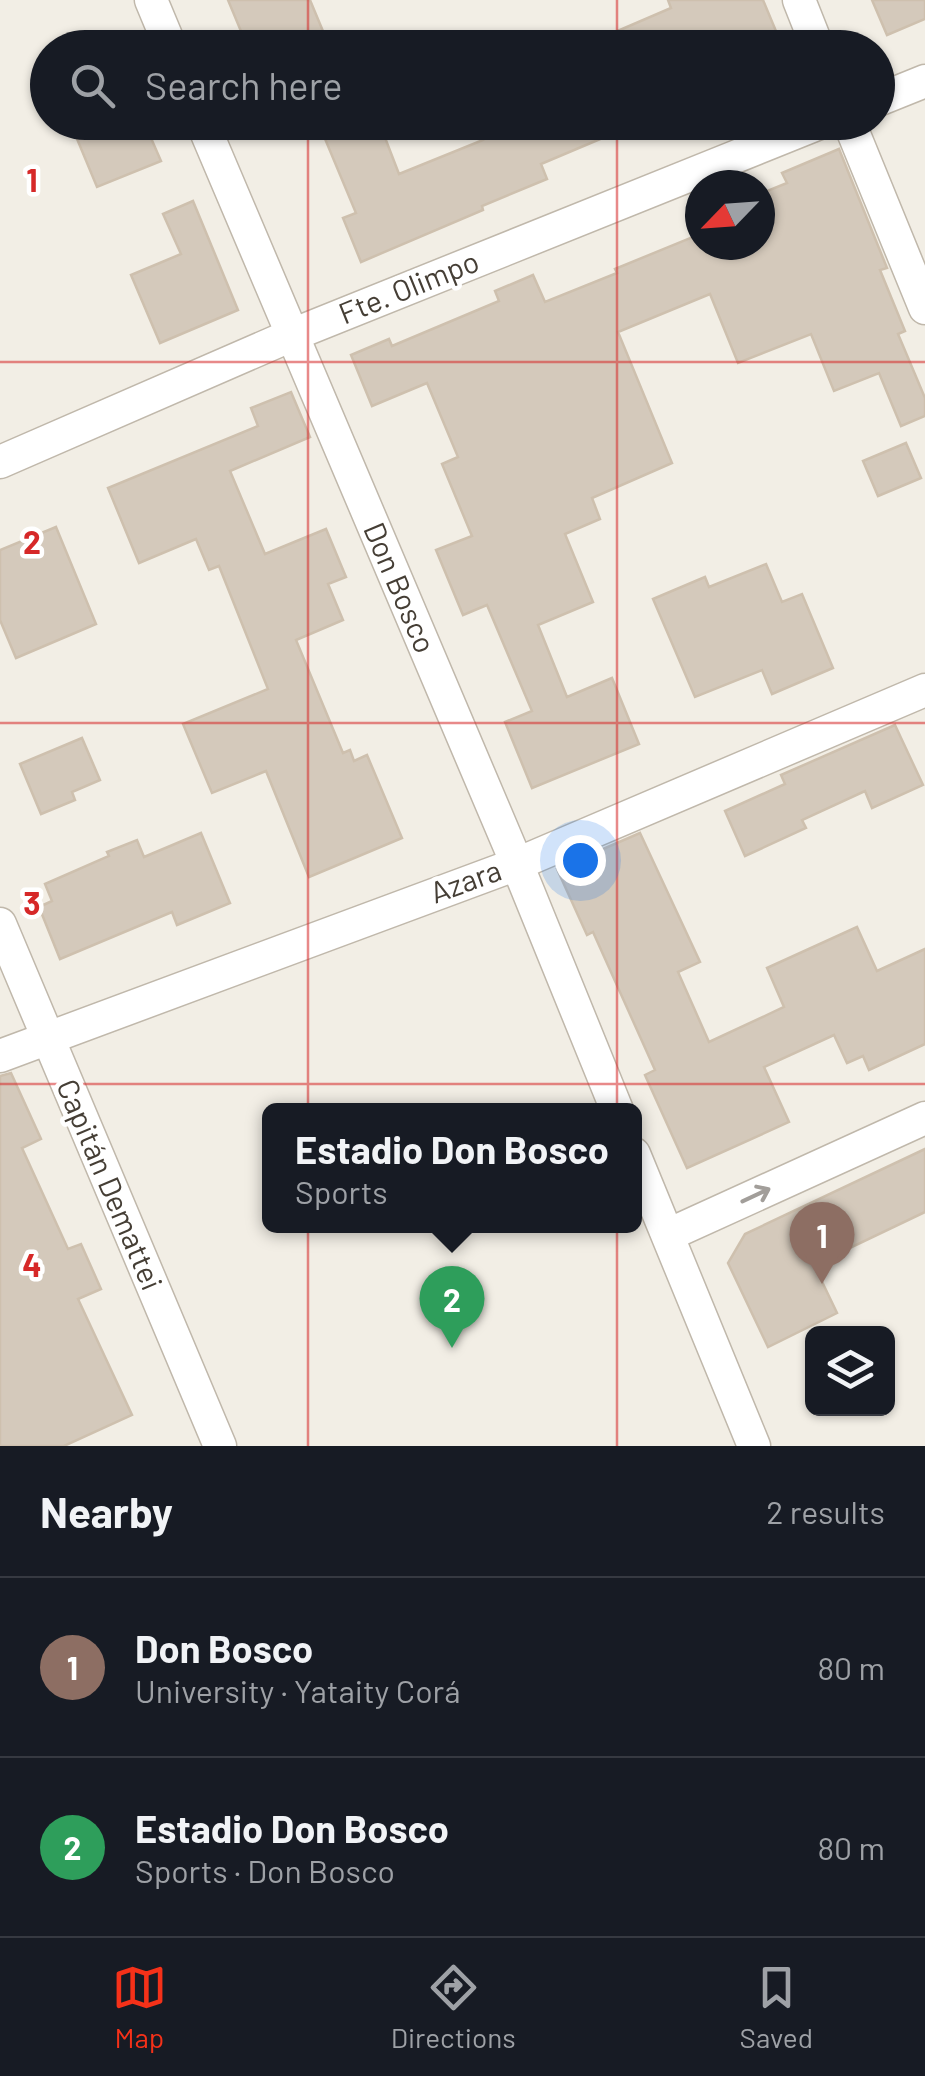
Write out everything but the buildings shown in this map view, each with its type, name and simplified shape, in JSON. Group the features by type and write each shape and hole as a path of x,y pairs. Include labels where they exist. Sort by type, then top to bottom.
{"street":[{"path":"151,0 164,30"},
{"path":"799,0 811,30"},
{"path":"895,93 925,81"},
{"name":"Don Bosco","path":"210,140 614,1103"},
{"name":"Fte. Olimpo","path":"0,462 292,335 777,140"},
{"path":"856,140 925,308"},
{"name":"Azara","path":"0,1056 516,864 925,690"},
{"name":"Capitán Demattei","path":"0,924 220,1446"},
{"path":"668,1235 925,1118"},
{"path":"642,1173 754,1446"}],"place":[{"name":"Don Bosco","path":"822,1284"},
{"name":"Estadio Don Bosco","path":"452,1348"}]}
